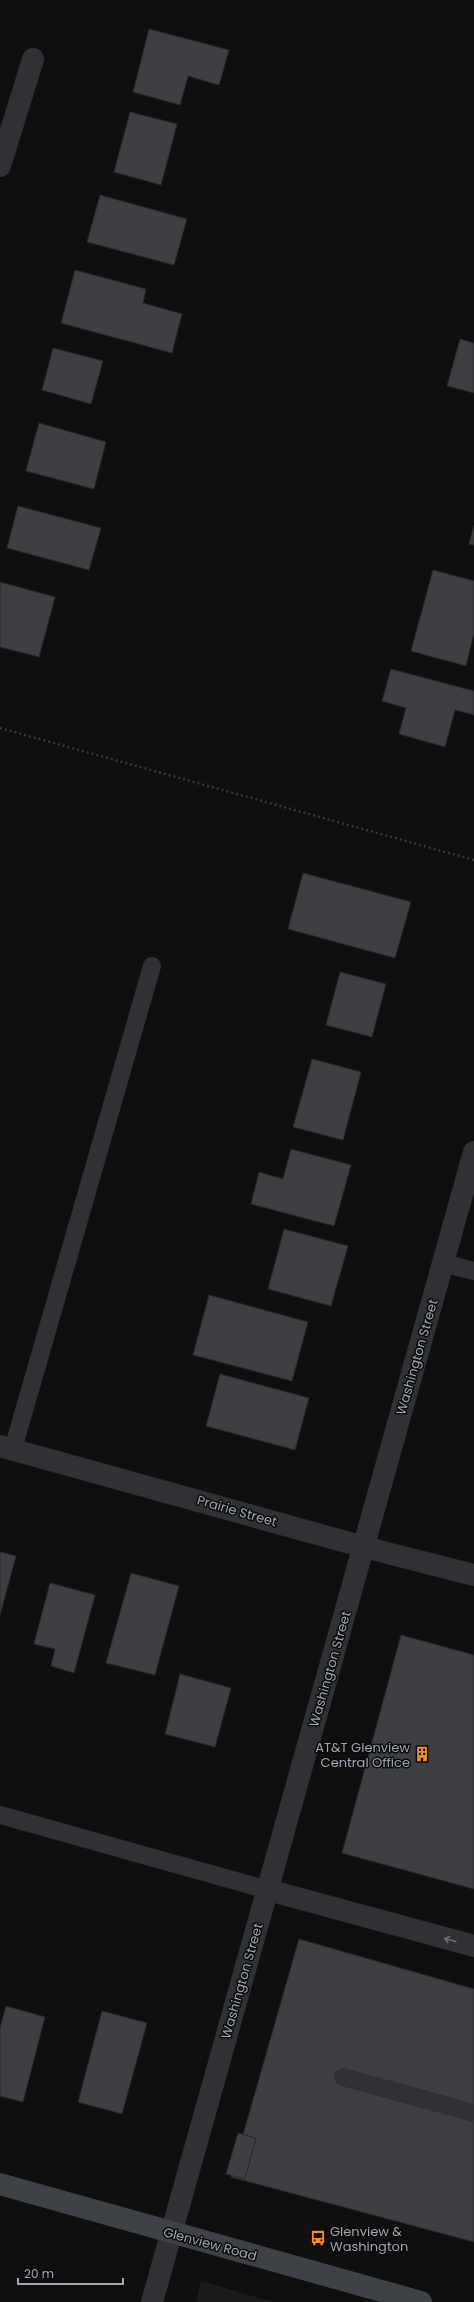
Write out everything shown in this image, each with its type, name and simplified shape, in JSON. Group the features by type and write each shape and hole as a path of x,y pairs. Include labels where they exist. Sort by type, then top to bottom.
{"main road":[{"name":"Glenview Road","path":"0,2184 421,2302"}],"street":[{"path":"0,166 33,59"},
{"name":"Washington Street","path":"152,2302 474,1152"},
{"name":"Prairie Street","path":"6,1447 364,1547 474,1575"},
{"path":"268,1890 474,1946"}],"lane":[{"path":"6,1447 152,966"},
{"path":"443,1263 474,1271"},
{"path":"0,1815 268,1890"},
{"path":"343,2077 474,2113"}],"path":[{"path":"0,728 474,860"}],"shaded area":[{"path":"201,2281 273,2302 196,2302"}],"building":[{"path":"149,29 229,50 219,85 188,76 180,105 133,92"},
{"path":"130,112 177,124 161,185 114,172"},
{"path":"100,195 187,219 174,265 87,242"},
{"path":"75,270 146,289 143,303 182,314 172,353 61,323"},
{"path":"460,339 474,343 474,393 447,386"},
{"path":"53,348 103,361 91,404 42,390"},
{"path":"39,423 106,442 94,489 26,471"},
{"path":"18,506 101,528 89,570 7,548"},
{"path":"474,525 474,545 469,544"},
{"path":"433,570 474,581 474,633 466,666 411,651"},
{"path":"0,582 55,597 39,657 0,647"},
{"path":"391,669 474,691 474,715 455,710 445,747 399,734 406,708 382,701"},
{"path":"303,873 411,902 395,958 288,929"},
{"path":"340,972 386,984 372,1037 326,1025"},
{"path":"312,1059 361,1072 343,1140 293,1127"},
{"path":"291,1149 351,1165 334,1226 251,1204 259,1172 283,1179"},
{"path":"284,1229 348,1246 331,1306 268,1289"},
{"path":"209,1295 308,1322 292,1381 193,1355"},
{"path":"220,1374 309,1398 295,1450 206,1426"},
{"path":"0,1552 16,1556 0,1615"},
{"path":"131,1573 179,1586 155,1675 106,1663"},
{"path":"50,1583 95,1595 74,1673 51,1666 55,1649 34,1644"},
{"name":"AT&T Glenview Central Office","path":"401,1635 474,1655 474,1889 342,1853"},
{"path":"180,1674 231,1688 215,1747 165,1734"},
{"path":"299,1939 474,1989 474,2242 231,2177"},
{"path":"6,2006 45,2017 23,2102 0,2096 0,2028"},
{"path":"102,2011 147,2023 122,2114 78,2102"},
{"path":"238,2133 256,2138 245,2179 226,2174"}],"place":[{"name":"AT&T Glenview Central Office","path":"422,1754"},
{"name":"Glenview & Washington","path":"318,2238"}]}
